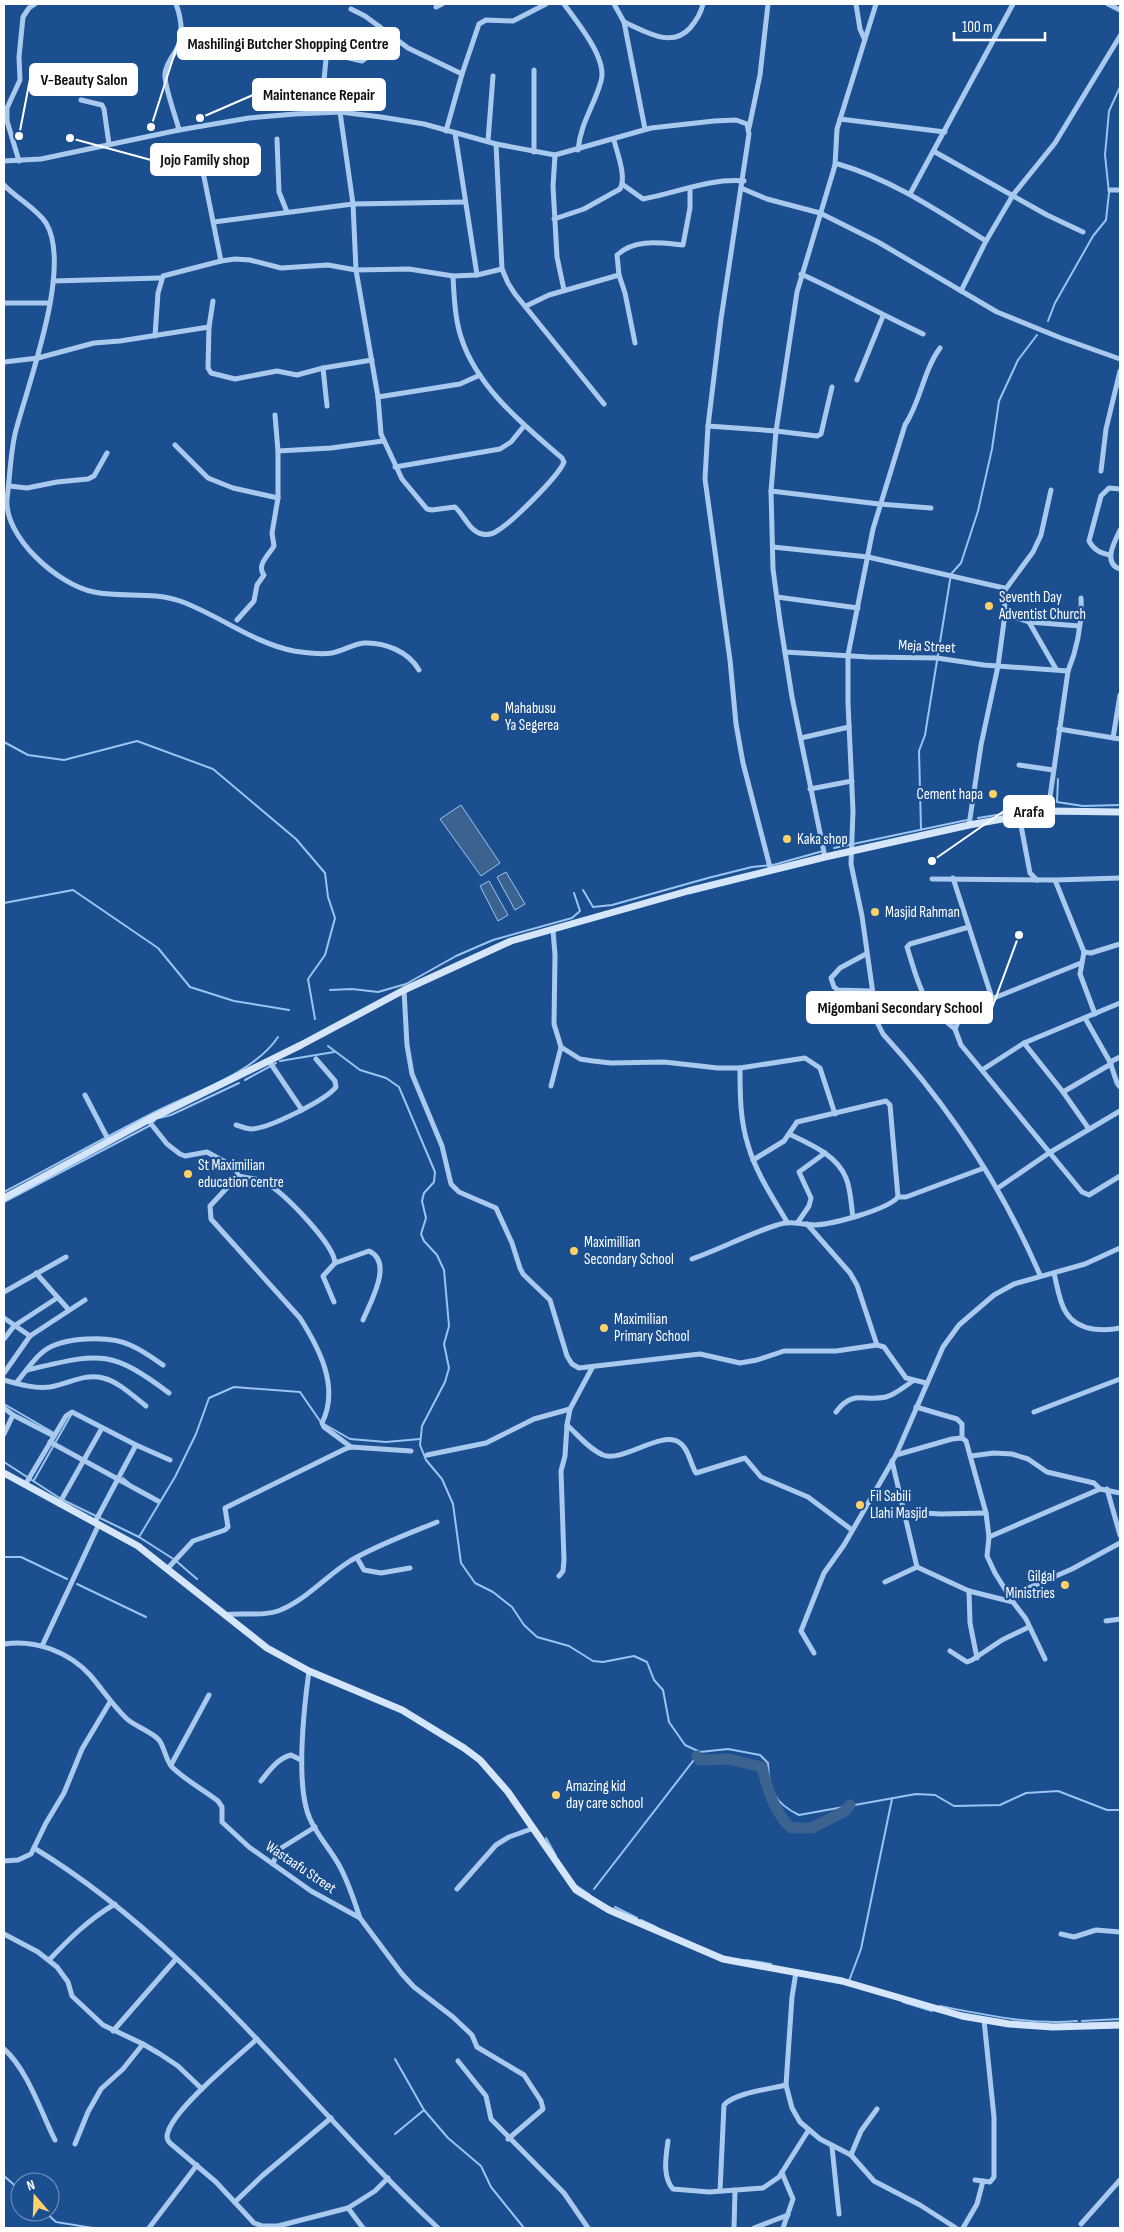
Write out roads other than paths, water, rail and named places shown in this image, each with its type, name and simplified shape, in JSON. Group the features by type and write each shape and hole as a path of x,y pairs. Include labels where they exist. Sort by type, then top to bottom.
{"main road":[{"path":"4,1198 148,1120 269,1061 404,990 483,952 511,941 688,891 825,857 969,825 1048,811 1120,812"},
{"path":"4,1473 138,1546 267,1648 309,1671 402,1710 464,1748 480,1760 508,1792 576,1890 596,1903 723,1959 842,1981 962,2016 1009,2024 1053,2027 1120,2024"}],"street":[{"path":"19,161 7,121 6,108 20,80 19,50 23,16 35,4"},
{"path":"176,4 180,15 182,31 178,46 165,72 179,130"},
{"path":"436,6 442,4"},
{"path":"446,130 479,24 486,20 513,22 546,4"},
{"path":"564,4 577,21 597,56 603,75 583,122 578,150"},
{"path":"614,4 624,22 645,130"},
{"path":"624,22 659,37 676,38 695,23 703,4"},
{"path":"768,4 760,75 749,128 744,181 741,188 721,319 708,426 705,485 743,763 771,870"},
{"path":"856,4 860,29 864,38"},
{"path":"825,857 810,789 785,652 777,597 771,491 776,431 801,274 835,165 840,119 876,4"},
{"path":"910,194 935,152 1013,4"},
{"path":"1108,4 1120,10"},
{"path":"351,8 408,48 462,74"},
{"path":"321,112 326,59 332,54 362,61 366,58 379,26"},
{"path":"961,291 986,241 1013,195 1054,143 1120,36"},
{"path":"534,70 534,152"},
{"path":"488,142 493,76"},
{"path":"81,100 102,105 108,144"},
{"path":"4,161 19,161 249,118 321,112 340,112 381,117 446,130 496,144 556,155 668,125 736,120 744,122 749,128"},
{"path":"340,112 353,204 356,270 372,360 383,441 402,479 427,509 454,507 478,533 493,533 537,494 564,464 562,458 524,426 480,375 461,336 453,276"},
{"path":"840,119 945,132"},
{"path":"454,133 477,275"},
{"path":"277,139 279,192 288,212"},
{"path":"554,219 594,203 620,189 622,184 614,140"},
{"path":"496,144 502,269 508,283 604,404"},
{"path":"935,152 1083,232"},
{"path":"556,155 553,173 556,257 564,290"},
{"path":"198,158 214,222 221,261"},
{"path":"835,165 838,164 874,176 910,194 986,241"},
{"path":"622,184 643,199 729,180 744,181"},
{"path":"4,185 45,222 53,248 53,281 50,303 38,358 15,435 7,471 9,486 7,513 20,539 34,556 57,574 82,589 106,595 159,595 174,599 222,619 254,638 292,650 314,654 331,653 365,643 383,645 409,656 419,670"},
{"path":"635,343 625,293 619,274 617,255 627,248 647,242 684,245 690,208 690,188"},
{"path":"741,188 767,198 820,213 878,242 997,312 1120,359"},
{"path":"1110,190 1120,190"},
{"path":"214,222 353,204 464,202"},
{"path":"53,281 160,278 171,273 221,261 250,260 288,268 331,265 356,270 428,270 453,276 477,275 502,269"},
{"path":"526,306 564,290 619,274"},
{"path":"801,274 839,291 883,316 923,334"},
{"path":"155,336 160,278"},
{"path":"213,301 209,327 208,368 211,373 219,376 235,379 277,371 295,376 323,368 372,360"},
{"path":"4,303 50,303"},
{"path":"857,380 883,316"},
{"path":"4,362 38,358 94,343 209,327"},
{"path":"940,348 932,359 913,414 905,425 879,504 848,655 848,728 853,812 851,851 877,1022 883,1034 940,1104 998,1188 1040,1275"},
{"path":"323,368 327,406"},
{"path":"1101,471 1106,429 1120,370"},
{"path":"378,398 460,384 480,375"},
{"path":"708,426 813,436 820,435 832,387"},
{"path":"238,620 255,599 258,585 264,576 262,564 274,546 272,534 278,498 278,451 275,415"},
{"path":"395,467 500,449 511,442 524,426"},
{"path":"278,451 331,448 383,441"},
{"path":"176,445 208,478 233,488 278,498"},
{"path":"9,486 27,488 57,482 88,479 94,476 107,453"},
{"path":"1110,555 1100,553 1093,548 1090,542 1101,496 1109,488 1120,489"},
{"path":"969,825 981,745 998,666 1005,614 1005,590 1033,552 1041,535 1051,490"},
{"path":"771,491 879,504 931,508"},
{"path":"1120,530 1110,555 1112,563 1120,569"},
{"path":"773,547 868,557 1001,586 1005,590"},
{"path":"777,597 858,608"},
{"path":"1048,811 1068,671 1073,657 1079,626 1081,598"},
{"path":"1005,614 1029,622 1079,626"},
{"path":"1029,622 1056,669"},
{"name":"Meja Street","path":"785,652 937,658 998,666 1068,671"},
{"path":"1113,738 1120,695"},
{"path":"801,738 848,728"},
{"path":"1059,729 1120,739"},
{"path":"1020,766 1053,770"},
{"path":"810,789 852,781"},
{"path":"1019,815 1030,873 1037,880"},
{"path":"953,878 992,998"},
{"path":"932,879 1055,880 1120,878"},
{"path":"1055,880 1084,952 1080,974 1095,1014"},
{"path":"968,926 910,944 907,947 925,1000 938,1015 955,1029 961,1045 1085,1194 1089,1195 1120,1176"},
{"path":"550,1086 561,1047 554,1024 555,955 552,930"},
{"path":"1084,952 1091,953 1120,944"},
{"path":"866,954 834,973 831,983 834,987 844,991 871,991"},
{"path":"955,1029 960,1017 968,1010 992,998 1081,963"},
{"path":"404,990 407,1045 414,1079 442,1146 451,1184 458,1192 496,1208 523,1274 550,1300 567,1356 572,1364 578,1368 592,1368 669,1356 700,1354 740,1363 757,1360 784,1351 836,1351 877,1344 884,1347 906,1378 926,1383"},
{"path":"982,1070 1024,1043 1120,1003"},
{"path":"1085,1018 1111,1063 1120,1087"},
{"path":"1024,1043 1063,1092 1089,1129"},
{"path":"561,1047 580,1059 593,1061 612,1063 664,1062 718,1068 740,1068 805,1058 820,1068 835,1114"},
{"path":"1063,1092 1120,1057"},
{"path":"236,1125 253,1129 302,1110 330,1093 336,1087 335,1081 316,1059"},
{"path":"269,1061 302,1110"},
{"path":"740,1068 740,1107 746,1138 753,1160 787,1222"},
{"path":"85,1095 109,1141"},
{"path":"753,1160 777,1146 789,1134 797,1122 881,1101 888,1102 898,1197"},
{"path":"998,1188 1049,1153 1120,1111"},
{"path":"148,1120 167,1144 180,1154 185,1156 204,1152 210,1153 236,1168 238,1176"},
{"path":"789,1134 825,1153 836,1163 846,1178 853,1217"},
{"path":"798,1222 811,1201 799,1172 825,1153"},
{"path":"692,1259 787,1222 826,1224 853,1217 889,1204 898,1197 906,1197 984,1168"},
{"path":"238,1176 272,1186 314,1229 326,1244 335,1263"},
{"path":"238,1176 210,1206 211,1218 300,1318 311,1336 325,1369 330,1397 322,1423 324,1427 351,1447"},
{"path":"807,1224 850,1273 857,1285 877,1344"},
{"path":"814,1653 801,1631 824,1574 896,1455 943,1347 959,1325 994,1296 1014,1284 1040,1275 1085,1264 1120,1248"},
{"path":"334,1302 323,1276 335,1263 369,1251 378,1263 381,1276 363,1320"},
{"path":"4,1292 66,1257"},
{"path":"1054,1272 1066,1313 1073,1323 1087,1328 1103,1330 1120,1328"},
{"path":"36,1273 69,1310"},
{"path":"4,1339 14,1326 58,1298"},
{"path":"4,1373 30,1336 85,1300"},
{"path":"4,1318 30,1336"},
{"path":"16,1383 44,1351 52,1346 89,1339 113,1340 129,1344 163,1365"},
{"path":"27,1370 86,1358 106,1358 124,1363 142,1372 169,1393"},
{"path":"559,1576 563,1571 564,1560 561,1471 565,1456 567,1425 570,1409 592,1368"},
{"path":"4,1380 38,1388 50,1387 84,1377 104,1378 122,1388 146,1406"},
{"path":"1034,1412 1120,1379"},
{"path":"836,1412 849,1399 857,1396 886,1397 913,1381"},
{"path":"916,1407 957,1419 962,1424 962,1438 969,1445 986,1513 989,1537 987,1556 1013,1602 1022,1612 1045,1659"},
{"path":"4,1408 12,1415 54,1436"},
{"path":"427,1455 486,1443 534,1419 570,1409"},
{"path":"25,1486 66,1416 72,1412 170,1460"},
{"path":"4,1434 12,1415"},
{"path":"567,1425 586,1443 604,1456 623,1454 659,1441 675,1440 681,1443 696,1473 746,1458 761,1477 808,1497 852,1530"},
{"path":"59,1504 102,1428"},
{"path":"896,1455 952,1439 962,1438"},
{"path":"50,1442 158,1501"},
{"path":"42,1646 97,1523 136,1445"},
{"path":"168,1568 193,1540 225,1530 228,1527 225,1511 227,1506 351,1447 411,1451"},
{"path":"971,1456 994,1453 1012,1454 1028,1459 1047,1472 1094,1483 1100,1489"},
{"path":"892,1461 906,1512 917,1567"},
{"path":"989,1537 1100,1489 1120,1493"},
{"path":"1107,1490 1120,1534"},
{"path":"906,1512 941,1514 986,1513"},
{"path":"224,1615 262,1614 280,1610 358,1558 378,1547 437,1522"},
{"path":"1010,1596 1120,1544"},
{"path":"358,1558 364,1570 373,1573 410,1568"},
{"path":"885,1582 917,1567 969,1591 1013,1602"},
{"path":"969,1591 970,1623 977,1658"},
{"path":"1106,1621 1120,1619"},
{"path":"950,1651 967,1662 977,1658 1002,1640 1029,1627"},
{"name":"Wastaafu Street","path":"4,1644 20,1642 42,1646 64,1655 78,1664 127,1719 158,1740 171,1765 218,1801 222,1806 221,1819 224,1825 249,1847 311,1891 360,1918 414,1987 453,2017 472,2035 477,2047 517,2069 531,2084 541,2101 543,2109 508,2139"},
{"path":"309,1671 304,1706 301,1760 307,1808 310,1820 347,1881 360,1918"},
{"path":"171,1765 210,1695"},
{"path":"4,1861 25,1858 34,1848 64,1793 82,1749 110,1702"},
{"path":"261,1781 285,1757 291,1755 301,1760"},
{"path":"273,1864 278,1850 316,1827"},
{"path":"457,1889 496,1846 509,1838 534,1828"},
{"path":"34,1848 66,1868 115,1904 146,1930 257,2039 388,2178 438,2228"},
{"path":"49,1960 80,1929 98,1914 115,1904"},
{"path":"1060,1934 1074,1937 1096,1930 1120,1932"},
{"path":"4,1934 49,1960 64,1975 72,1996 88,2013 113,2031 143,2044 178,2066 202,2089"},
{"path":"113,2031 176,1959"},
{"path":"796,1972 792,1997 786,2085 792,2108 800,2122 808,2131 832,2147 851,2156 874,2181 920,2205 956,2228"},
{"path":"975,2180 990,2182 993,2180 995,2142 992,2086 984,2020"},
{"path":"257,2039 202,2089 174,2121 167,2133 167,2139 170,2143 235,2202 254,2223 263,2226 288,2224 348,2208 375,2191 388,2178"},
{"path":"75,2144 88,2112 102,2089 123,2069 143,2044"},
{"path":"4,2049 20,2067 55,2140"},
{"path":"458,2061 486,2096 488,2115 508,2139 564,2193 588,2228"},
{"path":"720,2191 724,2105 736,2097 786,2085"},
{"path":"851,2156 861,2131 877,2109"},
{"path":"235,2202 262,2176 331,2118"},
{"path":"668,2141 665,2169 673,2189 735,2190 762,2188 770,2184 782,2173 808,2131"},
{"path":"832,2147 839,2214"},
{"path":"149,2228 197,2166"},
{"path":"782,2173 793,2199 783,2228"},
{"path":"1081,2224 1120,2180"},
{"path":"963,2228 977,2204 983,2181"},
{"path":"734,2228 735,2190"},
{"path":"348,2208 363,2228"},
{"path":"754,2228 788,2216"}],"water":[{"path":"461,805 500,863 481,876 440,819"},
{"path":"506,872 525,904 515,910 497,877"},
{"path":"489,881 508,915 498,921 480,886"}],"waterway":[{"path":"1048,321 1055,303 1093,236 1106,220 1109,193 1105,155 1109,111 1120,87"},
{"path":"921,829 919,751 925,735 951,574 961,563 978,511 992,449 999,401 1018,360 1037,335"},
{"path":"4,742 28,755 64,760 137,741 213,769 296,839 325,873 328,897 335,918 325,955 308,979 315,1019"},
{"path":"1058,779 1057,802 1083,806 1120,805"},
{"path":"978,818 1047,807"},
{"path":"834,848 967,820"},
{"path":"583,890 593,907 612,905 708,878 752,867 773,865 823,851"},
{"path":"4,903 73,890 158,948 190,987 234,1001 289,1010"},
{"path":"330,990 352,989 378,992 406,984 456,956 493,940 572,918 580,911 574,893"},
{"path":"4,1192 140,1120 240,1071 268,1050 278,1037"},
{"path":"328,1046 360,1070 386,1078 399,1087 435,1172 434,1182 424,1193 422,1201 426,1218 421,1234 424,1241 437,1255 444,1270 449,1326 444,1344 449,1368 445,1382 422,1426 420,1445 426,1460 442,1479 453,1504 461,1563 475,1583 493,1592 512,1607 524,1625 537,1637 569,1646 593,1661 603,1662 634,1656 647,1662 654,1680 663,1690 669,1722 685,1745 700,1752 728,1749 760,1755 768,1763 774,1795 784,1806 799,1815 916,1794 935,1795 954,1806 1000,1805 1026,1793 1058,1791 1107,1810 1120,1810"},
{"path":"280,1061 334,1052"},
{"path":"245,1080 276,1063"},
{"path":"159,1118 171,1115 239,1083"},
{"path":"4,1202 149,1126 155,1120"},
{"path":"139,1537 175,1477 196,1434 209,1398 234,1387 300,1392 320,1421"},
{"path":"4,1404 54,1433"},
{"path":"34,1480 71,1415"},
{"path":"324,1424 350,1439 386,1442 420,1439"},
{"path":"4,1462 61,1499 139,1537 175,1560 197,1579"},
{"path":"123,1478 129,1483"},
{"path":"4,1557 21,1557 67,1579"},
{"path":"77,1584 146,1617"},
{"path":"594,1889 700,1752"},
{"path":"697,1756 700,1760 729,1759 762,1767 776,1807 791,1828 812,1828 845,1811 850,1805"},
{"path":"849,1981 861,1949 892,1799"},
{"path":"546,1838 556,1856"},
{"path":"577,1886 590,1895"},
{"path":"615,1907 637,1918"},
{"path":"641,1920 656,1927"},
{"path":"746,1960 771,1964"},
{"path":"903,2002 932,2011"},
{"path":"940,2006 991,2016 1042,2022 1077,2021"},
{"path":"1082,2021 1120,2019"},
{"path":"395,2059 424,2110 448,2138 481,2166 491,2187 524,2228"},
{"path":"395,2134 424,2110"},
{"path":"4,2176 10,2181"},
{"path":"56,2222 93,2228"}],"place":[{"name":"Maintenance Repair","path":"200,118"},
{"name":"Mashilingi Butcher Shopping Centre","path":"151,127"},
{"name":"V-Beauty Salon","path":"19,136"},
{"name":"Jojo Family shop","path":"70,138"},
{"name":"Seventh Day Adventist Church","path":"989,606"},
{"name":"Mahabusu Ya Segerea","path":"495,717"},
{"name":"Cement hapa","path":"993,794"},
{"name":"Kaka shop","path":"787,839"},
{"name":"Arafa","path":"932,861"},
{"name":"Masjid Rahman","path":"875,912"},
{"name":"Migombani Secondary School","path":"1019,935"},
{"name":"St Maximilian education centre","path":"188,1174"},
{"name":"Maximillian Secondary School","path":"574,1251"},
{"name":"Maximilian Primary School","path":"604,1328"},
{"name":"Fil Sabili Llahi Masjid","path":"860,1505"},
{"name":"Gilgal Ministries","path":"1065,1585"},
{"name":"Amazing kid day care school","path":"556,1795"}]}
